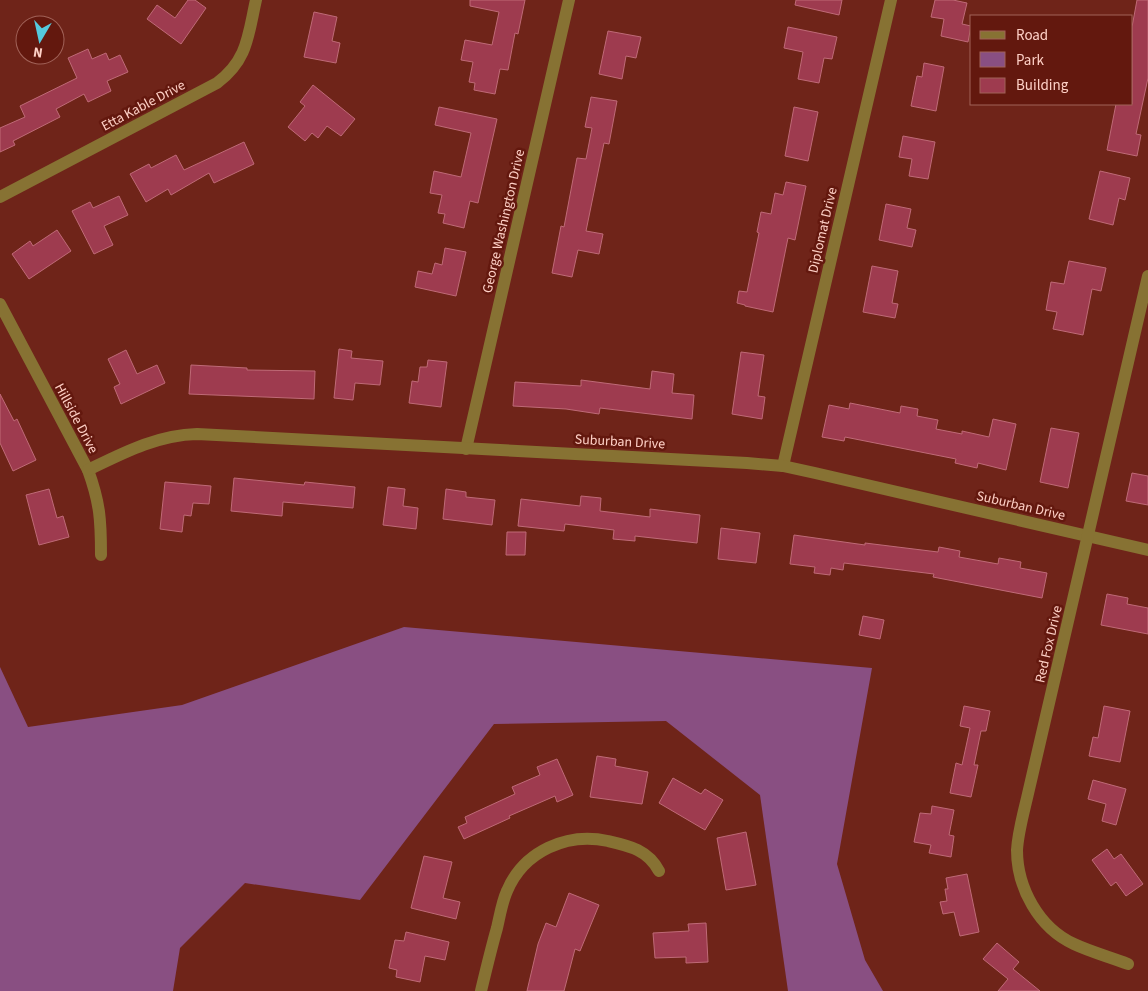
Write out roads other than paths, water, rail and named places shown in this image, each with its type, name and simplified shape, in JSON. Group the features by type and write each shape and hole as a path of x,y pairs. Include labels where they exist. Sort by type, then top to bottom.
{"street":[{"name":"Etta Kable Drive","path":"0,198 217,83 229,74 243,54 256,0"},
{"name":"George Washington Drive","path":"466,449 569,0"},
{"name":"Diplomat Drive","path":"783,466 891,0"},
{"name":"Red Fox Drive","path":"1128,964 1074,944 1062,938 1047,924 1032,905 1024,890 1019,871 1018,847 1148,276"},
{"name":"Hillside Drive","path":"0,304 88,470 96,490 100,512 101,555"},
{"name":"Suburban Drive","path":"88,470 135,447 158,439 186,434 747,463 783,466 1148,550"},
{"path":"481,991 507,890 516,874 534,855 561,842 578,838 598,839 638,850 651,858 659,871"}]}
